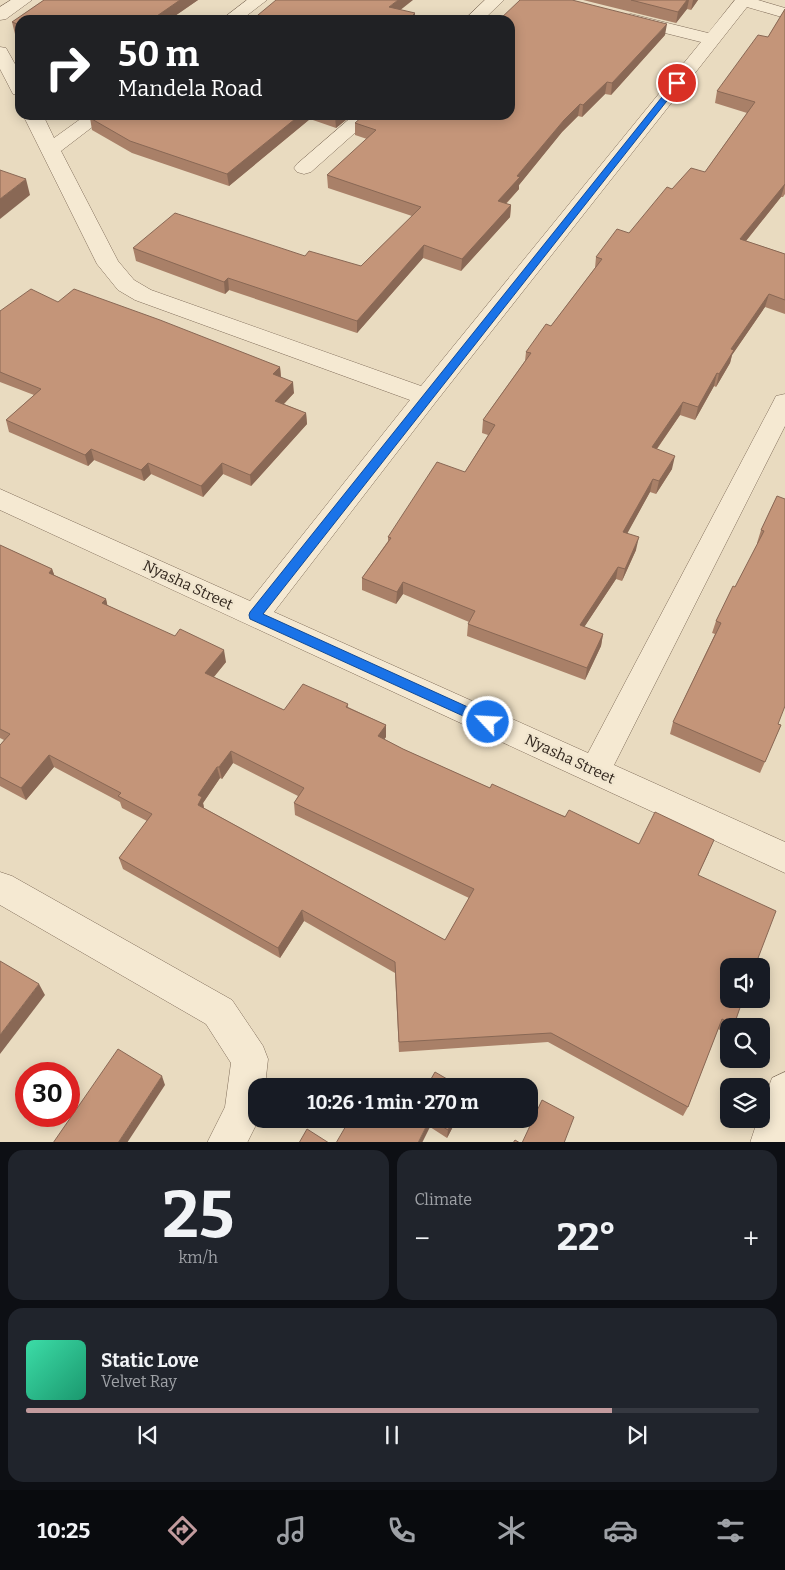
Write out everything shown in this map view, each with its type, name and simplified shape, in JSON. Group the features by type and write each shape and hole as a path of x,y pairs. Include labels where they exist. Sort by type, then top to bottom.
{"street":[{"path":"0,15 23,0"},
{"path":"237,15 258,0"},
{"path":"478,15 495,0"},
{"path":"255,615 426,397 743,1 785,12"},
{"path":"619,16 712,39"},
{"path":"0,52 15,80"},
{"path":"36,120 108,264 126,285 143,296 426,397"},
{"path":"51,149 91,120"},
{"path":"304,168 359,120"},
{"path":"595,771 785,402"},
{"name":"Nyasha Street","path":"0,499 785,858"},
{"path":"0,886 219,1012 250,1059 243,1112 226,1142"},
{"path":"769,1142 785,1091"}],"building":[{"path":"44,0 180,0 158,15 22,15"},
{"path":"276,0 398,0 389,7 415,13 413,15 258,15"},
{"path":"520,0 572,0 667,24 612,83 607,82 564,120 517,176 520,177 498,201 511,205 462,259 424,245 357,321 228,278 224,282 133,248 175,213 305,256 309,251 361,266 421,207 327,175 376,130 355,123 358,120 515,120 515,15 504,15"},
{"path":"631,0 687,0 678,12"},
{"path":"785,9 785,184 740,239 785,254 785,300 769,294 731,349 734,350 719,374 717,373 698,407 683,402 652,447 675,456 659,481 653,479 623,532 639,537 625,569 618,567 580,625 603,634 587,668 468,624 475,611 403,582 397,592 362,578 391,538 388,537 437,462 465,472 495,425 483,420 531,353 526,352 546,324 551,326 602,259 596,257 617,229 629,233 667,187 672,189 691,168 705,172 755,102 717,91 758,35 768,37"},
{"path":"93,120 294,120 227,174 130,141"},
{"path":"0,170 26,179 0,199"},
{"path":"31,289 58,302 74,289 280,367 273,374 293,382 275,401 306,413 250,475 222,463 201,486 148,463 141,470 91,449 85,455 6,420 41,389 0,372 0,311"},
{"path":"777,496 785,499 785,706 778,724 781,725 765,762 673,722 721,623 716,621 764,531 761,530"},
{"path":"0,545 52,569 49,573 106,599 102,603 175,636 180,629 224,650 205,673 284,710 303,684 348,704 346,707 386,725 378,736 403,749 490,788 492,784 565,817 569,810 639,844 655,812 714,840 698,875 776,911 758,958 720,958 720,1008 740,1008 736,1018 720,1018 720,1024 688,1107 551,1033 399,1042 395,962 302,910 278,948 119,858 152,814 118,796 121,793 49,755 21,788 0,777 0,745 10,734 0,729","holes":["231,751 304,788 294,803 474,889 445,940 198,805 202,797 198,795 217,767 219,767"]},
{"path":"0,961 39,984 0,1035"},
{"path":"118,1049 162,1076 119,1142 54,1142 64,1127 80,1127 80,1104"},
{"path":"435,1072 445,1078 432,1078"},
{"path":"542,1100 574,1117 564,1142 522,1142 529,1128 538,1128 538,1109"},
{"path":"345,1128 426,1128 418,1142 337,1142"},
{"path":"307,1129 327,1142 300,1142"}],"route":[{"path":"488,722 255,615 426,397 677,83"}]}
